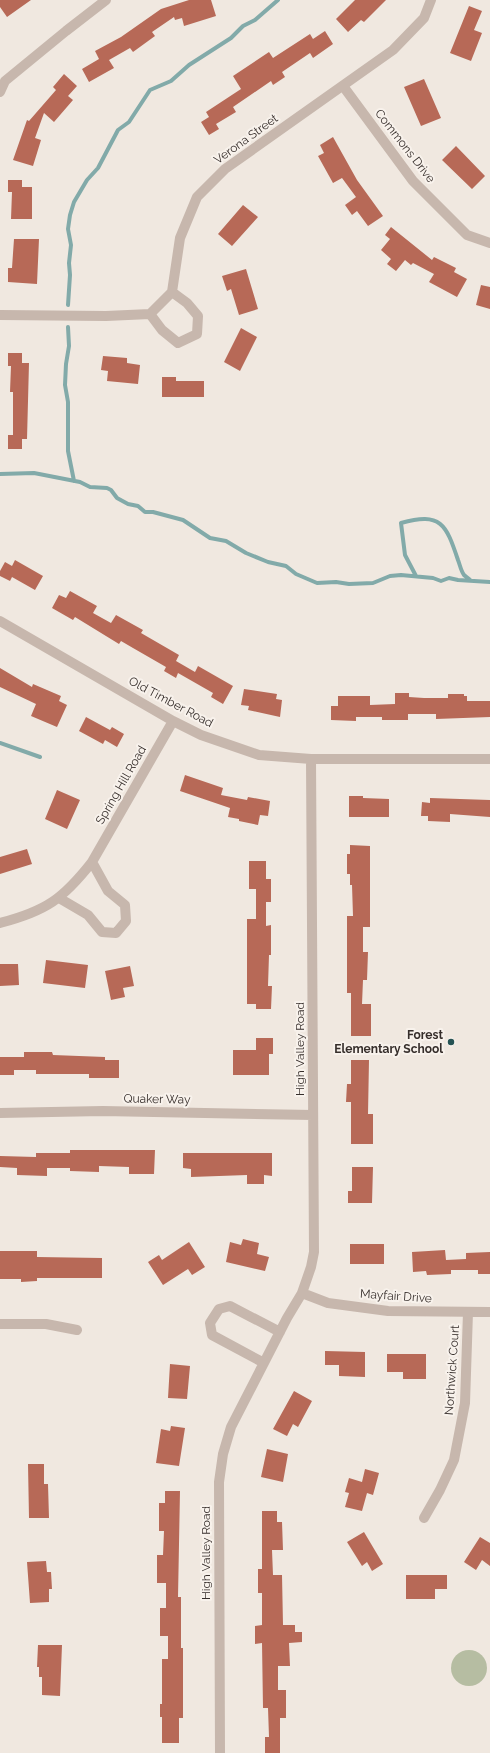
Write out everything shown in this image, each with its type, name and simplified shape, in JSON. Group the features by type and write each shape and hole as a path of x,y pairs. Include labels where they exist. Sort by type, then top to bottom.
{"street":[{"path":"0,92 5,82 106,0"},
{"name":"Verona Street","path":"172,292 180,238 197,197 225,169 393,50 424,18 431,0"},
{"name":"Commons Drive","path":"343,86 413,181 467,235 490,243"},
{"path":"0,315 106,316 150,314 172,292 187,303 198,316 197,334 178,343 162,330 150,314"},
{"name":"Old Timber Road","path":"0,620 201,735 259,755 311,759 490,759"},
{"name":"Spring Hill Road","path":"0,922 21,917 59,898 76,882 92,862 173,720"},
{"name":"High Valley Road","path":"220,1753 219,1482 226,1440 231,1427 280,1332 302,1293 311,1268 314,1252 311,759"},
{"path":"59,898 88,914 102,932 116,933 126,921 125,905 108,891 92,862"},
{"name":"Quaker Way","path":"0,1114 103,1111 313,1115"},
{"name":"Mayfair Drive","path":"302,1293 328,1303 388,1311 490,1312"},
{"path":"264,1363 212,1334 210,1323 219,1309 230,1306 280,1332"},
{"name":"Northwick Court","path":"424,1518 440,1490 454,1460 465,1403 468,1312"},
{"path":"0,1324 46,1324 77,1330"}],"green space":[{"path":"473,1650 482,1655 486,1661 486,1675 482,1681 473,1686 465,1686 456,1681 452,1675 451,1664 456,1655 462,1651"}],"building":[{"path":"0,0 31,0 7,17 0,7"},
{"path":"189,0 211,0 216,16 184,26 182,18 175,20 174,17 152,32 155,36 133,52 130,48 109,60 114,68 89,82 82,69 99,59 95,51 121,37 161,9"},
{"path":"355,0 386,0 364,22 361,20 348,32 336,19"},
{"path":"469,6 482,11 474,30 482,33 471,61 450,53"},
{"path":"325,31 333,44 313,58 310,53 282,72 285,77 273,85 271,81 233,107 236,112 216,124 219,129 209,135 201,122 209,117 206,112 241,89 233,76 269,52 273,58 310,34 313,39"},
{"path":"64,74 77,86 68,96 73,100 54,122 44,113 35,138 41,140 33,166 13,160 27,120 29,121 56,90 53,87"},
{"path":"424,79 441,118 421,126 404,87"},
{"path":"333,137 357,180 383,216 368,226 357,211 352,215 345,205 356,197 342,178 333,183 318,156 324,153 320,145"},
{"path":"456,146 485,176 472,189 442,160"},
{"path":"8,180 22,180 22,187 32,187 32,219 11,219 12,192 8,192"},
{"path":"243,205 258,217 232,246 218,234"},
{"path":"391,227 432,260 434,257 456,268 454,272 467,279 457,297 429,282 434,274 413,263 411,265 405,260 396,271 387,264 391,259 381,250 390,239 385,235"},
{"path":"14,239 39,239 37,284 8,282 8,268 12,268"},
{"path":"246,269 258,309 239,315 231,289 227,291 222,276"},
{"path":"481,285 490,287 490,309 476,305"},
{"path":"241,328 257,337 240,371 224,362"},
{"path":"8,353 22,353 22,363 29,363 27,439 22,439 22,449 8,449 8,435 13,435 13,392 10,392 11,366 8,366"},
{"path":"103,356 127,358 127,363 140,365 138,384 107,381 108,371 101,370"},
{"path":"162,377 176,377 176,381 204,381 204,397 162,397"},
{"path":"15,560 43,576 35,590 12,577 10,581 0,576 0,571 5,562 12,566"},
{"path":"70,591 97,606 93,613 111,623 116,615 143,630 141,633 179,655 176,661 195,672 198,666 233,686 223,704 211,697 213,693 178,673 176,678 164,671 166,667 121,641 119,644 75,617 73,620 52,608 59,595 66,598"},
{"path":"0,668 32,687 33,684 61,696 59,701 67,705 57,727 31,716 36,704 0,687"},
{"path":"244,689 277,694 276,699 282,700 280,717 248,710 249,706 241,705"},
{"path":"395,693 409,693 409,697 424,698 448,698 448,694 464,694 464,696 467,696 467,701 490,701 490,717 436,719 436,714 408,714 408,720 382,720 382,717 356,717 356,721 331,720 331,706 338,706 338,696 370,696 370,705 395,704"},
{"path":"86,717 110,730 112,727 124,734 117,747 105,740 103,744 79,731"},
{"path":"185,775 223,788 221,795 247,800 248,797 270,801 268,816 260,815 258,825 228,817 230,808 180,791"},
{"path":"57,790 80,800 67,829 45,819"},
{"path":"349,796 389,799 389,817 349,817"},
{"path":"430,798 490,800 490,817 450,814 450,822 428,821 428,816 421,816 422,802 430,803"},
{"path":"350,845 370,846 370,927 363,927 363,952 368,952 367,980 363,980 362,1004 371,1004 371,1036 351,1036 351,993 347,993 347,916 353,916 352,885 350,885 350,874 347,874 347,854 350,854"},
{"path":"27,849 32,864 0,874 0,857"},
{"path":"249,861 266,861 266,879 271,879 271,902 266,902 266,926 271,925 271,955 269,955 268,986 272,986 271,1009 256,1009 256,1004 247,1004 247,919 256,919 256,889 249,889"},
{"path":"46,960 88,965 85,988 43,983"},
{"path":"0,964 18,964 19,985 0,986"},
{"path":"130,966 134,986 123,988 125,997 111,1000 105,971"},
{"path":"256,1038 273,1038 273,1054 269,1054 269,1075 233,1075 233,1050 256,1050"},
{"path":"24,1052 52,1052 53,1055 105,1057 105,1060 119,1060 119,1078 89,1078 89,1074 36,1074 36,1070 14,1070 14,1075 0,1075 0,1057 24,1057"},
{"path":"351,1060 369,1060 368,1114 373,1114 373,1144 351,1144 351,1102 346,1102 347,1084 351,1084"},
{"path":"70,1150 155,1150 154,1174 129,1174 129,1167 99,1166 99,1172 70,1171 70,1168 47,1168 47,1176 17,1175 17,1168 0,1167 0,1156 36,1157 36,1153 70,1153"},
{"path":"183,1153 272,1153 272,1176 264,1175 264,1184 247,1184 247,1175 191,1177 191,1169 183,1168"},
{"path":"352,1167 373,1167 372,1203 348,1203 348,1191 352,1191"},
{"path":"243,1239 259,1243 257,1254 269,1257 265,1271 226,1262 230,1242 241,1245"},
{"path":"189,1242 205,1267 192,1275 188,1269 163,1285 148,1262 159,1255 162,1260"},
{"path":"350,1244 384,1244 384,1264 350,1264"},
{"path":"445,1250 446,1260 466,1259 466,1253 490,1252 490,1274 478,1274 478,1270 451,1270 451,1274 427,1275 426,1271 413,1272 412,1252"},
{"path":"0,1251 37,1251 37,1257 102,1258 102,1278 37,1278 37,1281 21,1282 21,1279 0,1279"},
{"path":"325,1351 365,1352 365,1377 339,1376 339,1365 325,1365"},
{"path":"387,1354 426,1354 426,1379 403,1379 403,1372 387,1372"},
{"path":"170,1364 190,1366 187,1399 168,1398"},
{"path":"294,1391 312,1401 298,1427 293,1424 287,1436 273,1429"},
{"path":"171,1426 185,1428 179,1466 156,1463 161,1429 170,1431"},
{"path":"267,1449 288,1454 283,1482 261,1477"},
{"path":"28,1464 44,1464 44,1484 48,1484 49,1518 29,1518"},
{"path":"365,1469 379,1473 373,1495 367,1493 362,1511 345,1507 349,1493 345,1492 349,1478 362,1482"},
{"path":"165,1491 180,1491 178,1597 181,1597 183,1718 179,1718 179,1743 162,1743 162,1717 160,1717 160,1704 162,1704 162,1659 168,1659 168,1636 160,1636 160,1608 166,1608 166,1583 157,1583 157,1555 163,1555 164,1531 159,1531 159,1503 165,1503"},
{"path":"262,1511 277,1511 277,1522 282,1522 283,1550 272,1550 273,1575 282,1575 283,1625 295,1625 295,1632 302,1632 302,1642 289,1643 290,1666 278,1666 278,1690 286,1690 286,1718 280,1718 280,1753 265,1753 265,1737 269,1737 268,1708 263,1708 262,1643 255,1644 255,1626 262,1625 262,1593 258,1593 258,1569 262,1569"},
{"path":"364,1532 383,1564 372,1571 367,1562 362,1566 347,1542"},
{"path":"480,1537 490,1543 490,1566 482,1560 476,1570 464,1562"},
{"path":"46,1561 47,1572 51,1572 52,1589 49,1589 49,1602 30,1603 27,1562"},
{"path":"406,1575 447,1575 447,1589 435,1589 435,1599 406,1599"},
{"path":"38,1645 62,1645 60,1696 42,1695 42,1677 39,1677 39,1667 37,1667"}],"waterway":[{"path":"68,305 71,245 68,229 70,215 74,202 87,180 98,168 118,130 129,122 150,90 171,81 189,65 231,38 243,26 255,20 278,0"},
{"path":"68,327 69,346 65,385 68,402 68,451 74,481"},
{"path":"0,474 34,473 80,482 90,487 107,488 111,490 117,498 128,504 138,506 145,512 153,512 183,520 210,538 226,541 246,553 268,562 286,566 296,574 317,583 373,583 390,576 401,575 433,578 441,581 449,578 490,582"},
{"path":"416,576 405,555 401,523 425,519 433,520 440,524 445,530 450,537 462,572 471,581"},
{"path":"0,743 40,757"}],"place":[{"name":"Forest Elementary School","path":"451,1042"}]}
